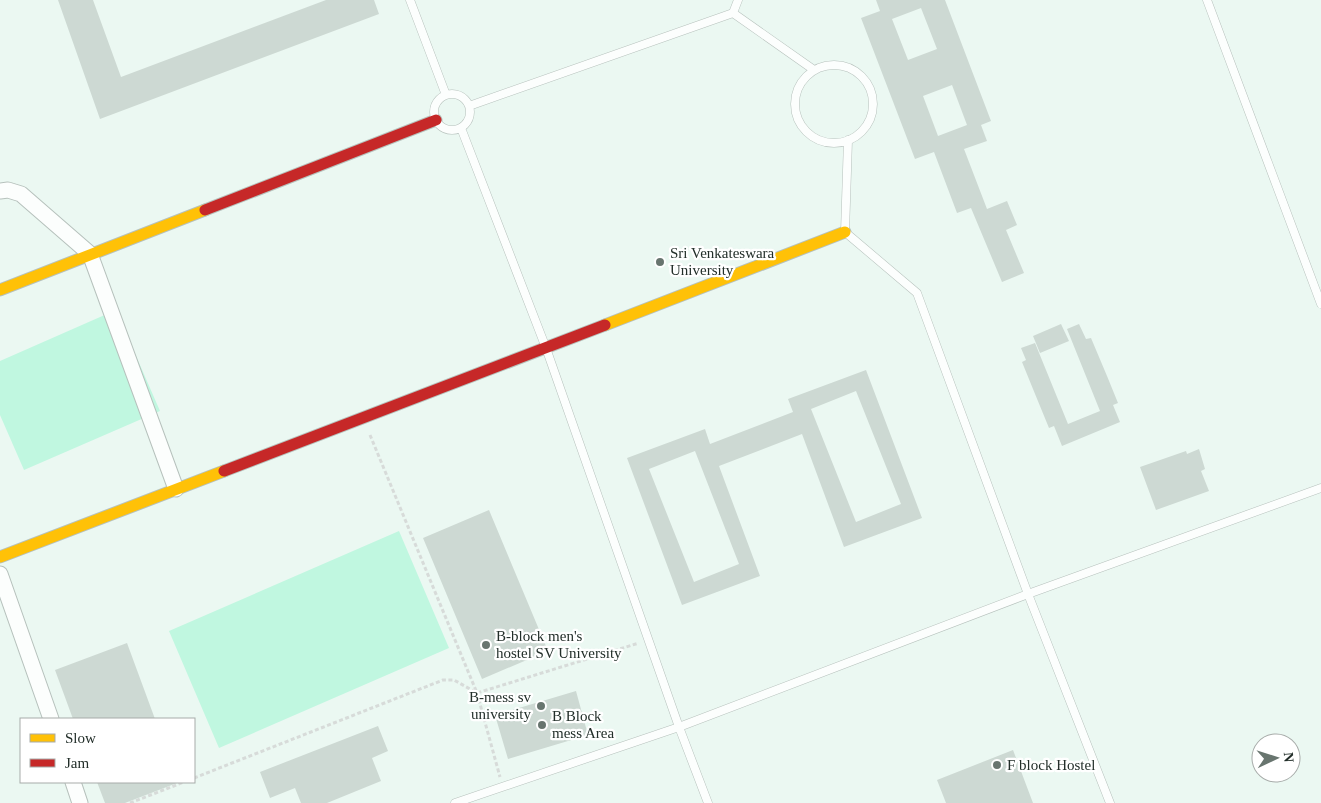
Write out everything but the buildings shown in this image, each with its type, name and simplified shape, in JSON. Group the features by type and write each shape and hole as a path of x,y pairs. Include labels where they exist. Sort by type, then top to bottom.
{"street":[{"path":"0,290 436,120"},
{"path":"0,191 8,190 21,194 90,254 176,489"},
{"path":"0,556 845,232"},
{"path":"0,574 51,718"},
{"path":"73,783 80,803"}],"lane":[{"path":"410,0 446,95"},
{"path":"469,106 733,13 738,0"},
{"path":"1207,0 1319,292 1321,304"},
{"path":"733,13 814,70"},
{"path":"826,65 851,68 869,86 873,99 872,112 868,124 859,134 848,140 836,143 823,142 811,136 802,127 796,115 795,102 797,90 804,78 814,70 826,65"},
{"path":"446,95 460,96 466,100 469,106 470,114 467,122 461,128 447,130 440,126 436,120 434,113 435,105 439,99 446,95"},
{"path":"461,128 546,348 708,803"},
{"path":"848,140 845,232 917,293 1028,594 1110,803"},
{"path":"455,803 680,728 1028,594 1321,488"}],"path":[{"path":"363,418 477,693 502,787"},
{"path":"195,778 443,680 454,680 477,693 649,640"},
{"path":"130,803 181,783"}],"green space":[{"path":"116,310 160,411 24,470 0,415 0,361"},
{"path":"399,531 449,648 219,748 169,631"}],"traffic: slow":[{"path":"0,290 205,210"},
{"path":"605,325 845,232"},
{"path":"0,557 224,471"}],"traffic: jam":[{"path":"205,210 436,120"},
{"path":"224,471 605,325"}],"place":[{"name":"Sri Venkateswara University","path":"660,262"},
{"name":"B-block men's hostel SV University","path":"486,645"},
{"name":"B-mess sv university","path":"541,706"},
{"name":"B Block mess Area","path":"542,725"},
{"name":"F block Hostel","path":"997,765"}]}
